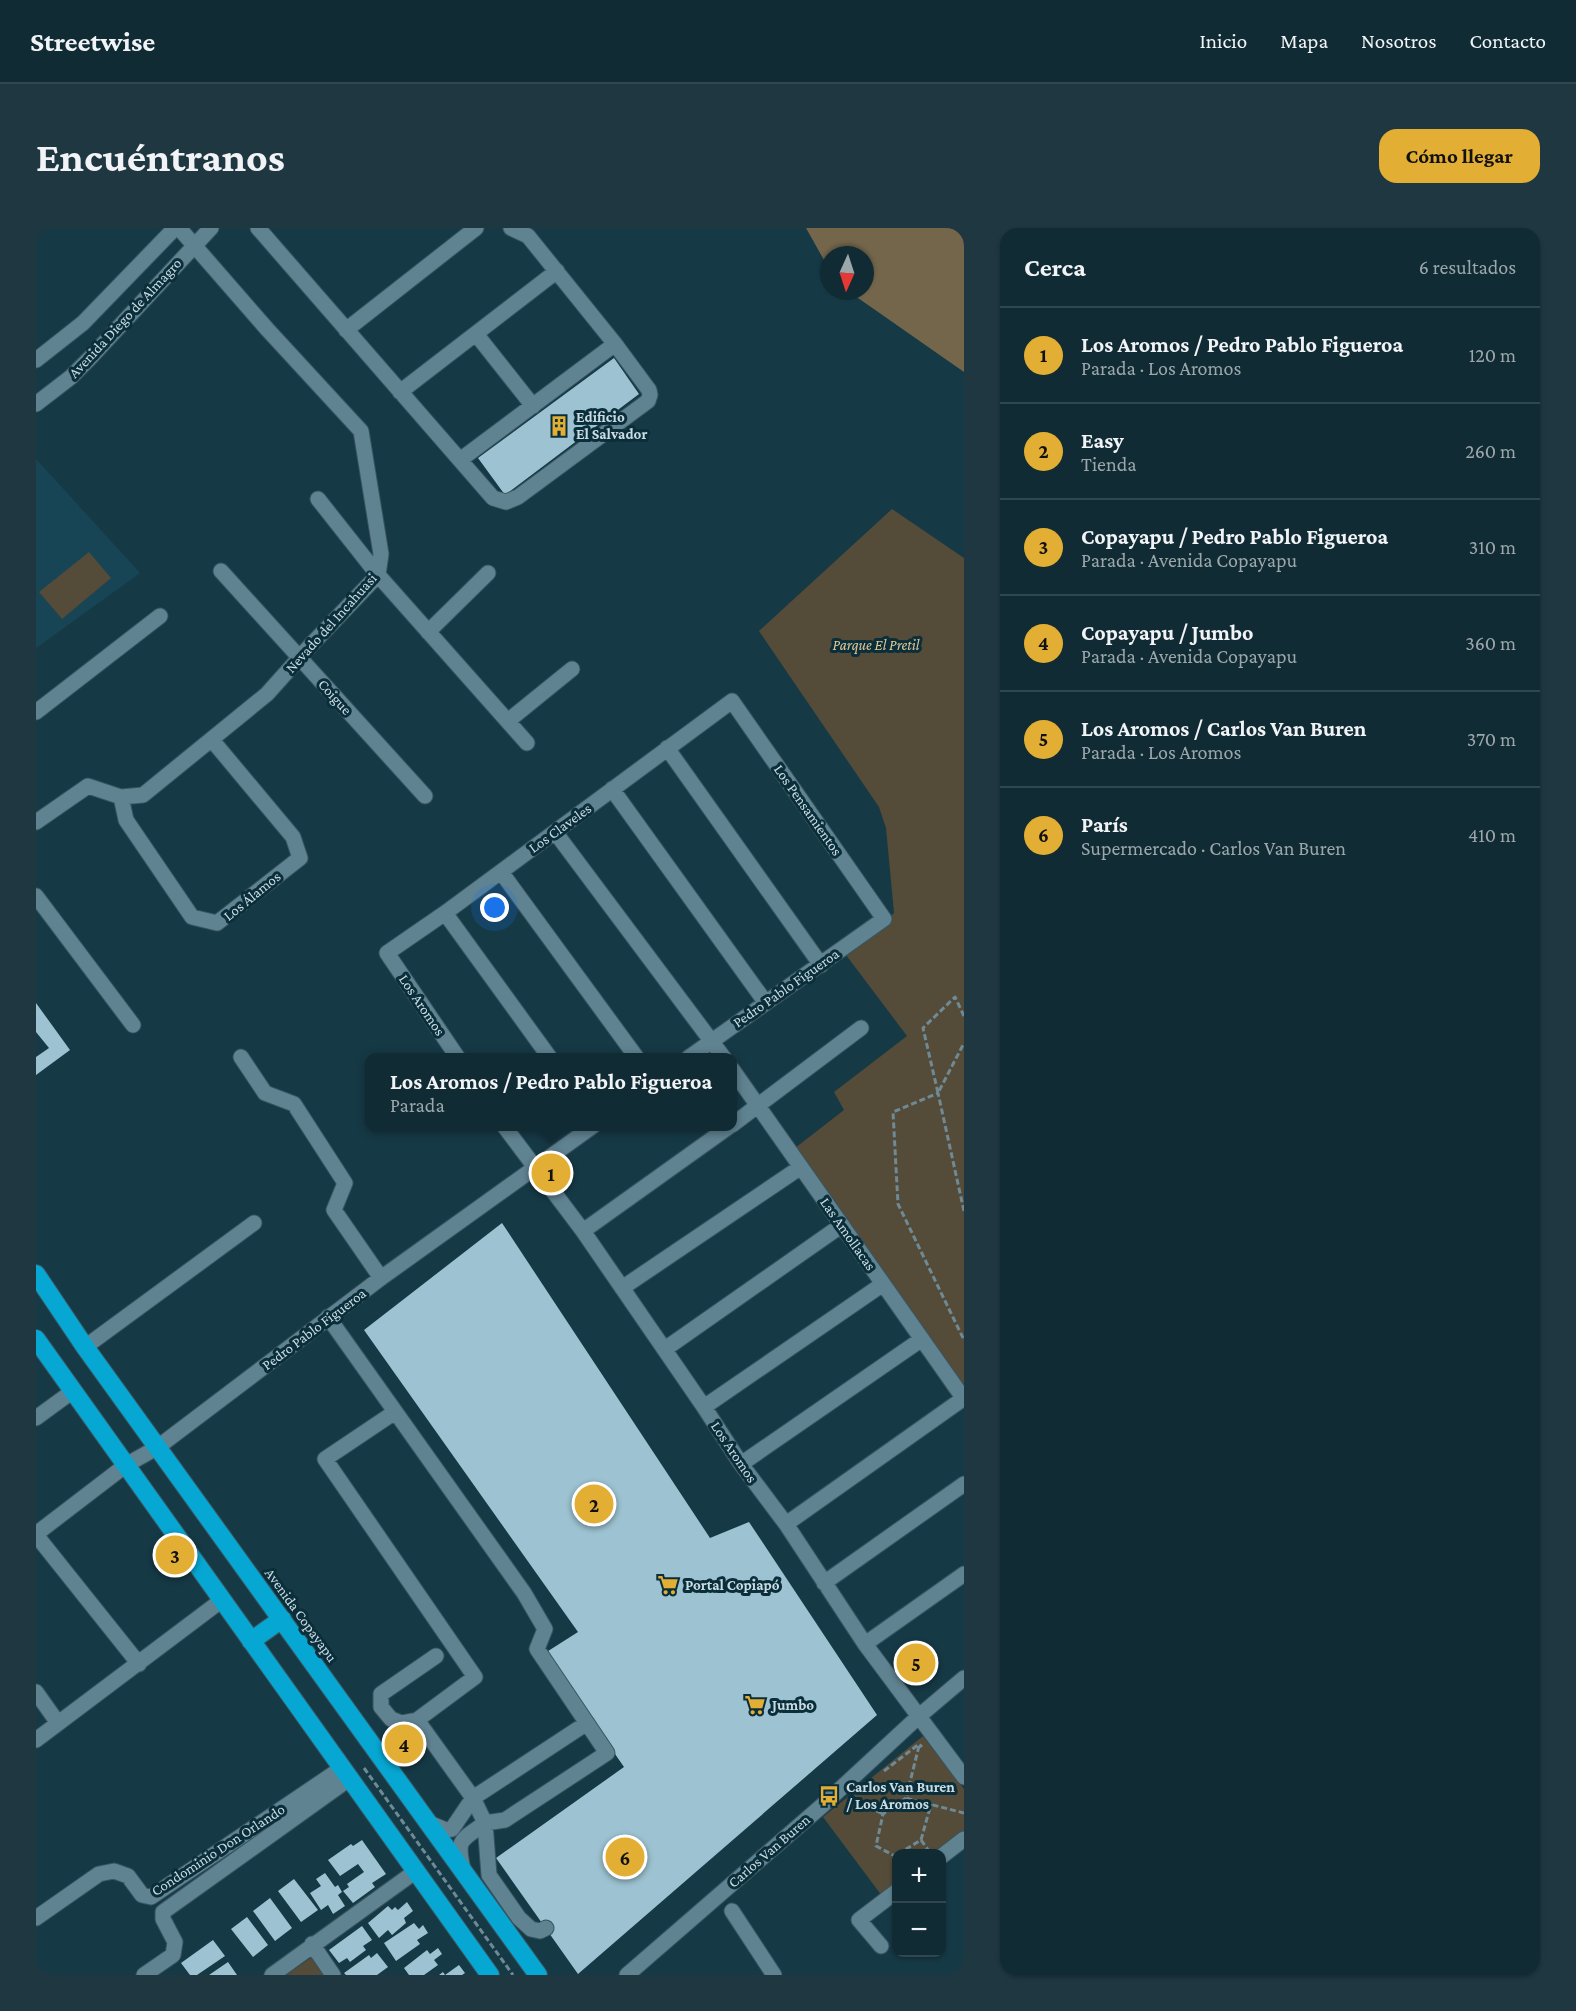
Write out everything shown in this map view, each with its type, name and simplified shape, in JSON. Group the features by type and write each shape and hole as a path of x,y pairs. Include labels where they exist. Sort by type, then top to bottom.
{"highway":[{"name":"Avenida Copayapu","path":"36,1274 85,1347 538,1975"},
{"path":"36,1339 490,1975"},
{"path":"251,1641 282,1619"}],"street":[{"name":"Avenida Diego de Almagro","path":"36,360 83,323 175,228"},
{"name":"Nevado del Incahuasi","path":"121,797 143,795 267,694 378,575 381,554 361,431 179,228"},
{"name":"Avenida Diego de Almagro","path":"36,404 71,377 91,357 212,228"},
{"path":"258,228 493,498 500,501 512,501 648,401 650,395 649,390 615,344 528,236 511,228"},
{"path":"346,330 476,228"},
{"path":"400,392 556,271"},
{"path":"476,334 533,406"},
{"path":"460,460 615,344"},
{"path":"318,499 378,575 527,743"},
{"name":"Coigue","path":"221,571 425,796"},
{"path":"428,632 488,573"},
{"path":"36,712 160,616"},
{"path":"508,722 572,669"},
{"name":"Los Claveles","path":"387,953 445,913 732,701"},
{"name":"Los Pensamientos","path":"732,701 884,919"},
{"name":"Los Álamos","path":"121,797 126,820 192,917 218,923 300,858 292,837 212,740"},
{"path":"667,748 821,965"},
{"path":"36,822 88,786 121,797"},
{"path":"612,789 766,1003"},
{"path":"555,832 721,1053"},
{"path":"501,872 633,1053"},
{"path":"36,896 132,1025"},
{"path":"445,913 546,1053"},
{"name":"Pedro Pablo Figueroa","path":"695,1053 884,919"},
{"name":"Los Aromos","path":"387,953 455,1053"},
{"path":"737,1122 861,1028"},
{"path":"242,1057 266,1093 294,1104 345,1183 334,1210 381,1278"},
{"name":"Las Amollacas","path":"737,1076 964,1399"},
{"name":"Los Aromos","path":"508,1131 583,1231 741,1464 786,1524 865,1644 964,1777"},
{"name":"Pedro Pablo Figueroa","path":"36,1534 126,1466 158,1447 381,1278 586,1131"},
{"path":"583,1231 724,1131"},
{"path":"622,1288 801,1167"},
{"path":"85,1347 254,1223"},
{"path":"664,1349 842,1225"},
{"path":"704,1407 883,1284"},
{"path":"328,1317 524,1593 545,1629 537,1649 607,1753 505,1820 485,1823 462,1840 459,1849 463,1871"},
{"path":"741,1464 922,1339"},
{"path":"36,1418 73,1391"},
{"path":"786,1524 964,1399"},
{"path":"395,1412 325,1459 475,1677 417,1720 401,1723 391,1719 381,1707 381,1694 436,1656"},
{"path":"824,1583 964,1484"},
{"path":"36,1534 139,1664"},
{"path":"865,1644 964,1574"},
{"path":"36,1740 222,1600"},
{"name":"Carlos Van Buren","path":"627,1975 824,1804 964,1678"},
{"path":"36,1692 58,1724"},
{"path":"417,1720 474,1798 485,1823 489,1875 519,1918 531,1929 540,1931 546,1928"},
{"path":"429,1823 446,1830 452,1829 474,1798 587,1723"},
{"path":"144,1975 173,1955 175,1942 163,1919 163,1912 345,1773"},
{"name":"Condominio Don Orlando","path":"36,1918 99,1874 114,1871 128,1876 142,1895 151,1897 345,1773"},
{"path":"946,1853 964,1839"},
{"path":"272,1975 312,1944 417,1871"},
{"path":"880,1946 859,1920 892,1895"},
{"path":"732,1911 774,1975"},
{"path":"312,1944 333,1975"}],"path":[{"path":"964,1016 955,997 923,1028 964,1211"},
{"path":"964,1043 938,1093 893,1112 898,1204 964,1340"},
{"path":"919,1744 927,1753"},
{"path":"884,1771 919,1744"},
{"path":"892,1854 876,1846 883,1814 906,1798 919,1744"},
{"path":"857,1791 849,1798 883,1814"},
{"path":"906,1798 964,1813"},
{"path":"906,1849 921,1840 931,1804"},
{"path":"921,1840 927,1849"}],"shaded area":[{"path":"806,228 959,228 964,233 964,372 861,300 874,300 874,246 820,246 820,253"},
{"path":"36,459 140,573 36,648"}],"green space":[{"name":"Parque El Pretil","path":"892,509 964,558 964,1387 795,1148 844,1110 834,1092 907,1036 846,955 894,913 886,828 879,807 759,631"},
{"path":"89,552 111,578 62,619 39,592"},
{"path":"923,1736 964,1789 964,1835 945,1849 892,1849 892,1889 882,1896 823,1817"},
{"path":"312,1957 325,1975 286,1975"}],"building":[{"name":"Edificio El Salvador","path":"614,358 639,394 505,495 478,458"},
{"path":"36,1003 70,1050 36,1075 36,1057 49,1048 36,1032"},
{"name":"Portal Copiapó","path":"502,1223 710,1538 749,1522 877,1715 578,1974 496,1858 624,1767 545,1653 578,1632 364,1330"},
{"path":"362,1840 386,1874 372,1883 375,1887 353,1903 343,1891 349,1887 347,1884 364,1872 358,1864 340,1876 328,1860 351,1844 353,1846"},
{"path":"325,1873 335,1887 338,1885 342,1892 338,1895 345,1906 333,1914 328,1905 321,1910 310,1893 321,1886 316,1879"},
{"path":"294,1879 318,1910 301,1922 278,1891"},
{"path":"270,1898 292,1928 275,1941 253,1911"},
{"path":"407,1902 413,1911 404,1918 406,1923 392,1935 388,1930 379,1938 368,1923 388,1906 392,1910 395,1907 398,1910"},
{"path":"247,1917 268,1945 253,1957 231,1929"},
{"path":"414,1923 419,1929 423,1925 428,1933 417,1940 420,1944 396,1961 384,1943"},
{"path":"362,1926 372,1940 363,1946 366,1950 350,1962 347,1958 339,1963 329,1950"},
{"path":"213,1940 225,1956 197,1975 190,1975 181,1963"},
{"path":"438,1948 442,1954 434,1960 438,1965 424,1975 409,1975 404,1968 427,1950 430,1954"},
{"path":"377,1953 388,1967 377,1975 346,1975 344,1973 369,1955 371,1958"},
{"path":"228,1962 237,1975 209,1975"},
{"path":"459,1965 465,1973 462,1975 445,1975"}],"place":[{"name":"Edificio El Salvador","path":"559,426"},
{"name":"Los Aromos / Pedro Pablo Figueroa","path":"551,1173"},
{"name":"Easy","path":"594,1504"},
{"name":"Copayapu / Pedro Pablo Figueroa","path":"175,1555"},
{"name":"Portal Copiapó","path":"668,1585"},
{"name":"Los Aromos / Carlos Van Buren","path":"916,1663"},
{"name":"Jumbo","path":"755,1705"},
{"name":"Copayapu / Jumbo","path":"404,1744"},
{"name":"Carlos Van Buren / Los Aromos","path":"829,1796"},
{"name":"París","path":"625,1857"}]}
